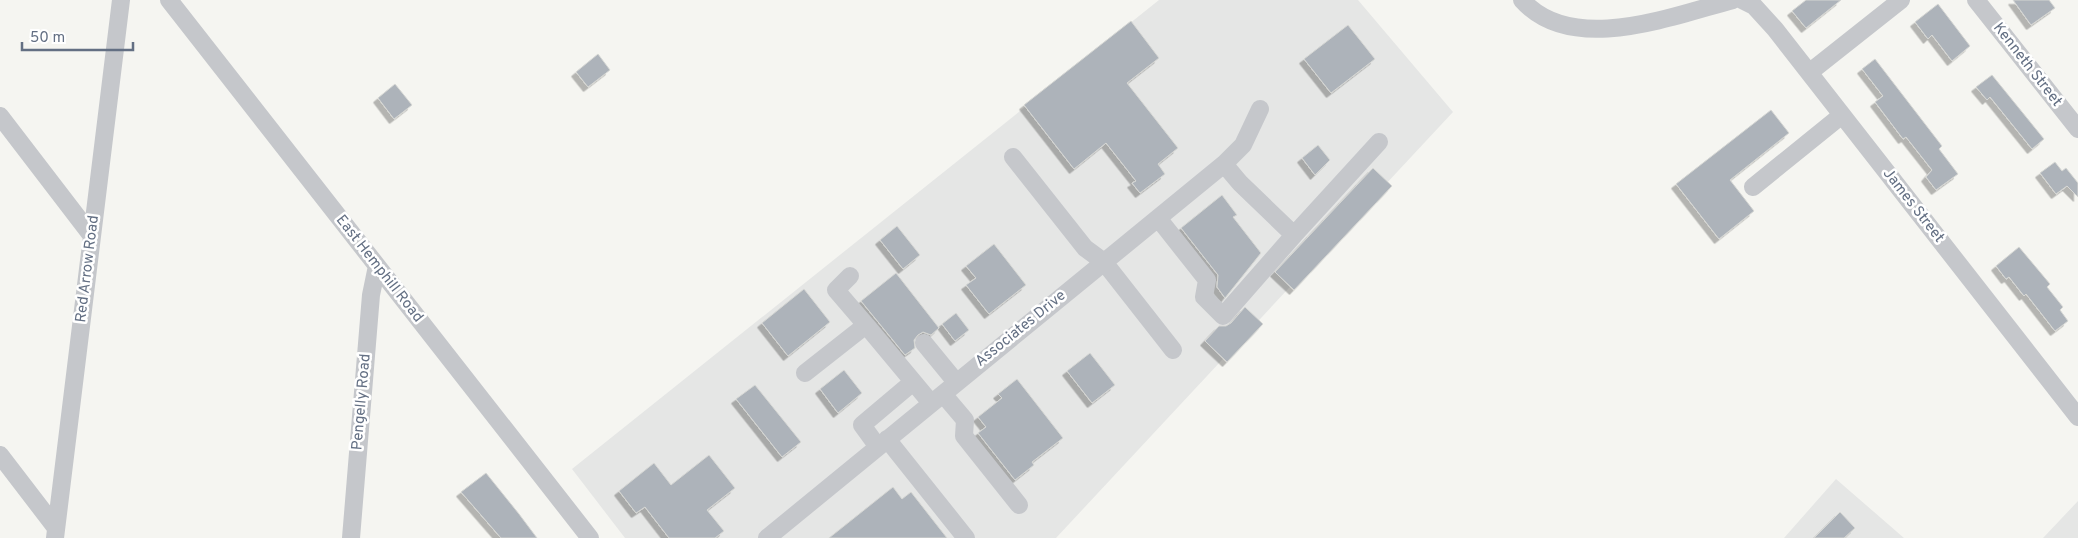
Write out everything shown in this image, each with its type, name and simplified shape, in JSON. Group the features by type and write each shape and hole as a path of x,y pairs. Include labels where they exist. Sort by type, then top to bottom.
{"street":[{"name":"Red Arrow Road","path":"56,533 120,0"},
{"name":"East Hemphill Road","path":"169,0 590,538"},
{"path":"1522,0 1538,13 1560,24 1583,30 1608,30 1733,0"},
{"name":"James Street","path":"1742,0 1754,6 1810,72 2078,417"},
{"path":"1810,72 1901,0"},
{"name":"Kenneth Street","path":"1976,0 2078,129"},
{"name":"Associates Drive","path":"767,538 789,530 882,443 1224,164 1243,145 1260,109"},
{"path":"1753,187 1842,115"},
{"path":"0,116 92,236"},
{"path":"1158,218 1207,280 1204,298 1223,316 1379,142"},
{"path":"1013,157 1085,248 1104,262 1173,350"},
{"path":"1224,164 1240,183 1294,235"},
{"name":"Pengelly Road","path":"354,538 371,295 377,266"},
{"path":"850,276 836,290 913,382 965,420 964,436 1019,505"},
{"path":"805,374 866,325"},
{"path":"924,343 956,382"},
{"path":"913,382 862,425 882,443 966,538"},
{"path":"0,455 56,533"}],"shaded area":[{"path":"1159,0 1358,0 1453,112 1056,538 625,538 572,469"},
{"path":"1836,479 1904,538 1784,538"},
{"path":"2078,501 2078,538 2043,538"}],"building":[{"path":"1806,0 1841,0 1806,28 1792,11"},
{"path":"2013,0 2049,0 2055,8 2031,25"},
{"path":"1938,4 1970,46 1952,61 1932,35 1928,39 1915,22"},
{"path":"1131,21 1159,58 1127,83 1178,148 1158,164 1165,174 1140,193 1132,183 1136,181 1106,143 1074,169 1024,105"},
{"path":"1348,25 1375,59 1331,93 1304,59"},
{"path":"598,54 610,70 588,87 576,72"},
{"path":"1875,59 1942,146 1939,149 1958,174 1936,190 1926,177 1932,170 1906,137 1903,139 1875,102 1883,96 1862,69"},
{"path":"1992,75 2044,139 2032,149 1990,97 1987,100 1976,87"},
{"path":"395,84 412,105 394,119 378,98"},
{"path":"1771,110 1789,133 1730,180 1754,211 1719,239 1676,184"},
{"path":"1318,145 1330,160 1315,175 1302,158"},
{"path":"2055,162 2062,171 2066,168 2078,183 2078,197 2067,186 2056,194 2040,173"},
{"path":"1373,168 1392,186 1294,290 1275,272"},
{"path":"1222,195 1237,215 1233,217 1261,253 1225,298 1217,287 1218,275 1181,228"},
{"path":"897,226 920,255 903,269 880,240"},
{"path":"994,244 1026,285 989,314 966,285 976,278 966,266"},
{"path":"2019,247 2050,284 2047,287 2063,307 2060,310 2068,321 2055,331 2026,294 2024,296 2009,277 2006,279 1996,266"},
{"path":"896,273 939,328 931,335 923,332 918,335 914,340 915,348 905,355 861,301"},
{"path":"804,289 830,322 788,356 762,323"},
{"path":"1245,307 1263,324 1227,362 1205,341 1219,326 1226,326 1231,323"},
{"path":"956,313 969,330 955,341 942,324"},
{"path":"1090,353 1115,385 1092,403 1067,371"},
{"path":"844,370 862,393 838,413 820,389"},
{"path":"1017,379 1063,438 1032,462 1034,465 1015,480 978,433 986,427 978,417 1002,398 998,394"},
{"path":"755,385 801,442 782,457 736,399"},
{"path":"709,455 735,488 707,510 724,531 715,538 669,538 645,507 636,513 619,491 654,463 671,485"},
{"path":"486,473 537,538 501,538 461,492"},
{"path":"893,487 902,499 911,492 947,538 829,538"},
{"path":"1840,512 1855,528 1844,538 1814,538"}]}
